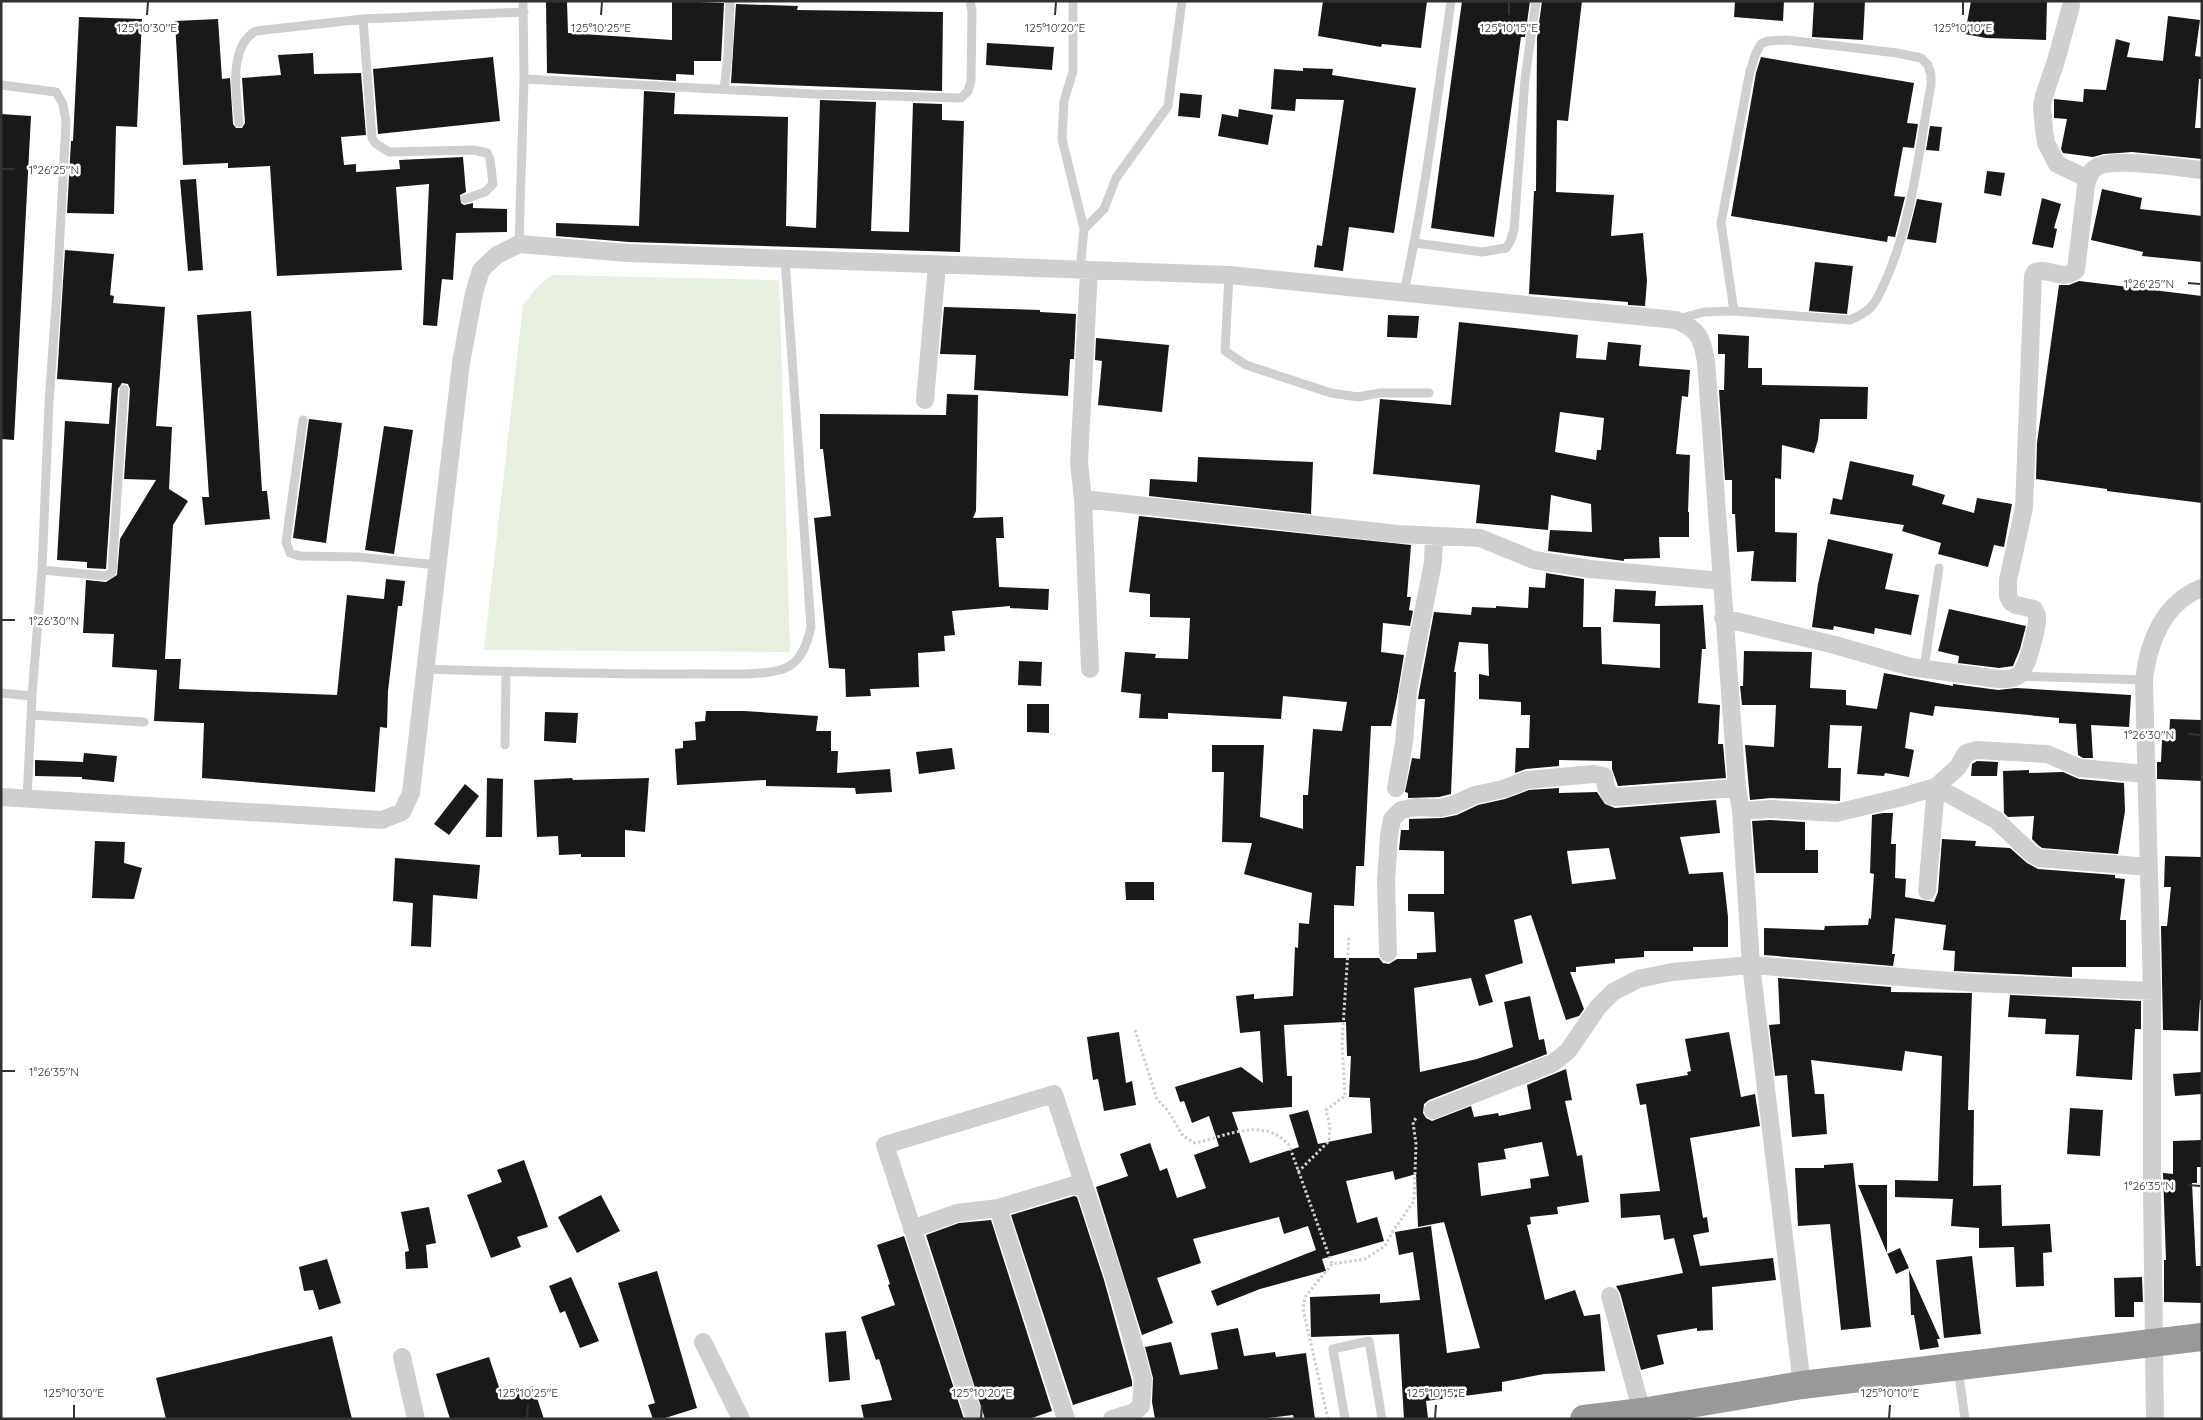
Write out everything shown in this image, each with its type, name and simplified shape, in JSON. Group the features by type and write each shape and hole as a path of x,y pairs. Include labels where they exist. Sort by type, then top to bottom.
{"highway":[{"path":"1584,1419 1642,1412 1802,1385 2202,1337"}],"street":[{"path":"2071,6 2044,96 2042,106 2044,130 2046,142 2057,164 2088,179"},
{"path":"1723,618 1835,645 1911,667 1998,679 2010,679 2018,676 2024,669 2037,623 2037,615 2034,609 2011,602 2008,588 2024,508 2032,282 2035,272 2046,270 2063,276 2072,274 2076,270 2088,179 2095,168 2104,163 2202,170"},
{"path":"1,797 382,820 402,812 411,793 460,363 474,293 481,270 497,255 519,244 628,253 1229,275 1676,320 1692,327 1702,339 1704,354 1722,582 1723,618 1737,788 1741,811 1751,965 1802,1385"},
{"path":"925,400 937,265"},
{"path":"1084,270 1080,463 1090,669"},
{"path":"1083,499 1236,517 1434,536 1480,538 1534,560 1590,569 1722,582"},
{"path":"1396,788 1404,743 1408,691 1433,562 1434,536"},
{"path":"2155,1419 2152,991 2144,680 2148,652 2168,612 2177,601 2191,592 2202,588"},
{"path":"1741,811 1770,809 1836,813 1902,797 1936,787 1958,767 1966,753 1976,750 2047,754 2080,768 2146,774"},
{"path":"1388,953 1386,880 1389,836 1392,819 1401,810 1416,807 1440,808 1453,805 1475,794 1527,780 1594,774 1604,776 1612,796 1617,797 1737,788"},
{"path":"1936,787 1996,820 2032,854 2039,858 2149,866"},
{"path":"1927,891 1936,787"},
{"path":"1433,1110 1553,1063 1568,1051 1598,1007 1613,992 1638,979 1672,972 1751,965 1976,983 2152,991"},
{"path":"975,1419 885,1145 1054,1094 1114,1277 1143,1380 1141,1406 1134,1412 1112,1419"},
{"path":"912,1229 957,1213 998,1208 1074,1185 1084,1188"},
{"path":"998,1208 1066,1419"},
{"path":"1610,1296 1642,1412"},
{"path":"703,1342 741,1419"},
{"path":"402,1357 416,1419"}],"lane":[{"path":"519,244 524,79 524,1"},
{"path":"724,89 728,56 730,1"},
{"path":"524,79 961,98 968,91 971,81 972,11 970,1"},
{"path":"1073,1 1073,71 1064,101 1062,139 1084,229 1084,270"},
{"path":"1084,229 1104,209 1116,178 1168,106 1182,1"},
{"path":"1404,292 1415,243 1451,1"},
{"path":"1415,243 1482,252 1506,248 1510,242 1514,230 1525,78 1536,1"},
{"path":"240,122 236,96 236,70 239,53 249,34 256,30 363,19 524,12"},
{"path":"363,19 372,138 375,143 389,152 474,150 487,153 490,159 493,184 486,192 465,199"},
{"path":"1676,320 1704,312 1734,311 1850,320 1862,315 1870,308 1880,294 1897,254 1904,229 1931,85 1928,65 1921,58 1897,53 1787,40 1768,41 1761,44 1750,70 1721,223 1734,311"},
{"path":"1,85 56,92 63,104 66,122 58,290 49,404 42,570 32,696 27,799"},
{"path":"425,669 578,674 757,672 783,669 796,662 805,648 811,627 785,259"},
{"path":"1229,275 1225,350 1246,365 1331,393 1358,397 1380,393 1429,393"},
{"path":"42,570 106,576 112,572 124,389"},
{"path":"303,420 286,542 290,552 300,556 358,557 436,565"},
{"path":"1924,668 1939,568"},
{"path":"504,745 506,672"},
{"path":"2018,676 2144,680"},
{"path":"1,693 32,696"},
{"path":"32,715 144,722"},
{"path":"1345,1419 1333,1348 1369,1341 1382,1419"},
{"path":"1958,1366 1965,1419"}],"path":[{"path":"1298,1172 1329,1140 1330,1127 1326,1110 1345,1096 1342,1043 1349,935"},
{"path":"1135,1030 1157,1099 1168,1111 1183,1136 1195,1143 1238,1130 1260,1129 1280,1135 1288,1145 1332,1264"},
{"path":"1328,1419 1302,1309 1305,1297 1332,1264 1365,1259 1385,1246 1392,1231 1414,1202 1416,1144 1413,1122 1419,1115 1433,1110"}],"green space":[{"path":"552,275 779,280 790,652 484,650 523,305 538,286"}],"building":[{"path":"546,1 567,1 568,33 672,40 672,1 724,3 721,61 694,61 694,75 676,74 676,81 547,73"},
{"path":"1323,1 1427,1 1421,48 1382,44 1381,47 1318,36"},
{"path":"1462,1 1530,1 1525,37 1521,37 1494,237 1431,228"},
{"path":"1542,1 1582,1 1568,121 1557,120 1556,192 1614,195 1611,236 1643,233 1647,281 1645,306 1628,305 1628,302 1529,294 1534,191 1536,191 1537,38"},
{"path":"1735,1 1784,1 1783,21 1734,17"},
{"path":"1814,1 1865,1 1863,40 1812,37"},
{"path":"1971,1 2047,1 2046,40 1986,38 1965,34"},
{"path":"736,4 798,6 797,10 943,12 942,91 731,83"},
{"path":"2168,16 2200,20 2195,56 2202,57 2202,79 2199,79 2195,128 2202,128 2202,159 2132,152 2104,154 2093,157 2063,153 2061,149 2067,119 2054,118 2054,99 2083,102 2084,89 2106,90 2116,39 2130,43 2127,57 2163,61"},
{"path":"79,17 142,19 137,127 116,126 114,214 67,213 71,141 73,141"},
{"path":"218,19 222,79 230,78 233,124 236,128 242,128 245,123 242,78 281,75 278,55 313,53 314,74 361,73 366,135 341,137 344,165 356,164 356,172 400,169 399,160 463,157 466,192 460,195 461,203 464,205 473,203 473,208 507,209 507,232 456,233 453,280 442,279 437,326 423,325 429,184 396,187 402,270 277,276 270,166 228,168 228,163 183,165 175,21"},
{"path":"987,43 1054,47 1052,70 986,65"},
{"path":"493,57 500,121 378,134 373,69"},
{"path":"1761,57 1914,83 1907,123 1918,124 1914,148 1903,147 1894,196 1905,197 1895,237 1888,236 1887,242 1731,216 1756,73"},
{"path":"1303,68 1333,69 1332,75 1416,88 1394,233 1349,227 1343,271 1314,267 1317,245 1322,246 1344,100 1296,99 1295,111 1271,109 1274,69 1303,71"},
{"path":"644,91 675,93 674,114 788,117 786,226 816,228 820,100 876,102 871,231 909,232 913,103 942,104 942,120 964,121 960,252 629,242 556,236 556,223 639,226"},
{"path":"1180,93 1202,95 1200,118 1178,116"},
{"path":"1239,109 1273,115 1268,145 1218,136 1222,114 1238,117"},
{"path":"1,114 31,116 14,440 1,439"},
{"path":"1930,126 1942,127 1939,151 1926,150"},
{"path":"1987,171 2005,173 2001,196 1984,193"},
{"path":"196,179 203,270 188,271 180,180"},
{"path":"2102,189 2142,198 2140,209 2202,216 2202,262 2142,256 2143,252 2091,240"},
{"path":"2042,198 2061,204 2054,228 2057,229 2053,248 2032,244"},
{"path":"1917,199 1942,203 1936,243 1907,239"},
{"path":"65,250 114,254 110,295 114,296 113,303 165,307 156,426 172,427 169,489 188,501 173,525 165,659 181,659 179,689 337,695 347,595 384,599 386,579 405,581 402,606 398,606 388,691 387,728 380,727 375,792 202,778 204,723 154,721 157,670 112,667 114,634 83,633 86,580 106,582 117,575 120,539 156,480 124,479 130,389 128,384 122,383 118,389 106,569 87,568 87,562 57,560 65,421 109,424 112,383 57,379"},
{"path":"1815,262 1853,266 1847,314 1809,311"},
{"path":"2079,281 2202,296 2202,503 2107,491 2107,489 2036,479 2037,443 2059,285 2069,285"},
{"path":"944,307 1040,310 1040,312 1076,314 1074,359 1070,359 1068,396 974,390 976,355 940,354"},
{"path":"251,311 262,491 267,491 270,519 205,525 202,497 209,497 197,315"},
{"path":"1388,315 1419,316 1417,338 1387,337"},
{"path":"1459,322 1578,335 1576,358 1606,360 1608,342 1641,345 1639,366 1690,370 1688,397 1682,396 1676,454 1690,455 1689,537 1659,537 1660,558 1624,559 1624,561 1548,551 1550,530 1592,532 1591,504 1551,495 1548,530 1476,523 1480,485 1373,474 1380,399 1451,405","holes":["1560,412 1604,418 1601,450 1597,450 1596,460 1555,452"]},
{"path":"1718,334 1749,336 1748,368 1762,368 1762,385 1868,387 1867,419 1820,419 1818,440 1814,453 1782,445 1781,479 1775,478 1775,532 1797,533 1796,582 1751,581 1754,551 1737,552 1735,514 1732,514 1732,480 1725,480 1719,390 1724,390 1725,354 1718,354"},
{"path":"1096,338 1169,345 1162,412 1098,405 1102,361 1095,360"},
{"path":"947,394 978,395 976,511 973,518 1003,517 1004,538 996,538 999,587 1049,589 1048,610 1010,608 1010,606 952,611 955,635 944,636 945,651 918,653 919,687 870,689 871,696 846,697 845,669 829,668 814,518 831,516 823,449 820,449 820,414 946,415"},
{"path":"309,419 342,423 326,543 293,538"},
{"path":"384,426 413,430 394,554 365,550"},
{"path":"1198,457 1313,462 1311,514 1149,496 1150,479 1197,482"},
{"path":"1850,461 1914,475 1912,485 1945,495 1942,504 1974,513 1977,498 2012,504 2004,547 1994,545 1988,567 1938,554 1941,543 1902,531 1904,525 1830,514 1833,498 1842,500"},
{"path":"1139,516 1411,545 1407,597 1411,597 1409,610 1413,611 1410,626 1383,623 1381,652 1404,655 1397,697 1391,726 1371,726 1364,866 1356,866 1354,906 1334,905 1334,958 1379,958 1383,963 1389,964 1397,959 1417,959 1417,953 1436,952 1434,912 1408,911 1408,894 1444,894 1444,851 1399,850 1401,830 1409,830 1409,819 1442,818 1457,815 1478,805 1505,799 1529,790 1559,788 1559,793 1597,792 1605,804 1615,808 1716,800 1720,833 1680,837 1689,874 1723,872 1728,917 1728,947 1693,947 1693,951 1644,951 1644,957 1615,959 1615,963 1576,967 1576,972 1570,972 1584,1009 1579,1016 1566,1020 1531,915 1514,920 1523,963 1485,975 1493,1002 1479,1006 1471,978 1414,988 1420,1072 1477,1059 1513,1047 1504,1002 1530,996 1539,1040 1544,1039 1547,1054 1429,1100 1424,1104 1423,1113 1426,1118 1432,1121 1471,1106 1474,1117 1498,1113 1499,1116 1531,1109 1527,1085 1566,1069 1572,1100 1565,1101 1577,1156 1582,1155 1589,1202 1557,1207 1558,1214 1530,1217 1531,1224 1527,1225 1545,1300 1575,1290 1584,1316 1600,1314 1605,1371 1544,1374 1502,1382 1502,1391 1426,1401 1428,1418 1404,1419 1399,1334 1311,1337 1310,1297 1380,1294 1380,1303 1420,1300 1413,1252 1399,1255 1395,1232 1431,1226 1447,1353 1480,1348 1444,1222 1418,1227 1416,1174 1395,1180 1393,1171 1346,1181 1357,1223 1377,1217 1384,1241 1322,1259 1326,1271 1260,1289 1217,1306 1211,1291 1316,1250 1308,1226 1284,1234 1279,1217 1193,1239 1201,1263 1157,1278 1173,1323 1142,1335 1096,1187 1128,1176 1120,1154 1150,1143 1160,1171 1167,1168 1177,1198 1206,1188 1194,1155 1219,1146 1209,1116 1192,1123 1184,1101 1180,1102 1175,1087 1241,1067 1263,1083 1260,1031 1240,1033 1236,996 1254,994 1254,999 1293,996 1295,947 1298,948 1299,923 1309,924 1312,893 1244,874 1252,843 1222,842 1224,772 1212,772 1212,745 1264,745 1260,817 1303,829 1303,795 1308,795 1313,729 1342,731 1347,702 1283,696 1281,719 1168,713 1168,719 1139,718 1141,694 1121,692 1125,652 1156,654 1155,658 1188,659 1190,618 1150,617 1150,594 1129,592","holes":["1609,848 1616,879 1572,884 1567,851","1346,1022 1347,1056 1351,1056 1349,1097 1370,1098 1372,1133 1318,1144 1308,1110 1289,1115 1299,1147 1250,1163 1232,1112 1292,1107 1292,1076 1287,1076 1284,1025","1542,1142 1549,1176 1530,1179 1531,1188 1481,1196 1478,1163 1506,1159 1504,1149"]},
{"path":"1828,539 1893,554 1885,589 1919,595 1911,635 1875,628 1874,634 1834,626 1833,630 1812,627 1818,584"},
{"path":"1546,573 1584,579 1583,627 1601,627 1602,664 1660,668 1660,624 1613,622 1615,589 1656,591 1655,606 1703,605 1706,649 1702,649 1698,703 1720,705 1718,744 1723,744 1726,778 1618,786 1612,769 1612,761 1559,760 1559,766 1526,769 1515,773 1516,748 1529,748 1530,715 1521,715 1521,702 1479,699 1479,674 1489,676 1488,644 1459,642 1454,672 1456,672 1451,794 1439,797 1408,798 1408,793 1405,792 1412,758 1420,759 1425,699 1418,699 1434,612 1471,615 1472,607 1528,608 1529,587 1545,588"},
{"path":"1949,609 2026,626 2013,666 1999,668 1958,663 1959,656 1938,651"},
{"path":"1744,651 1812,652 1810,688 1846,690 1846,705 1877,709 1884,673 1953,686 1953,684 1998,690 2016,688 2131,695 2129,727 2091,725 2093,758 2083,758 2078,755 2076,724 2059,723 2059,718 1935,706 1933,716 1910,712 1905,748 1914,750 1909,777 1885,773 1884,776 1857,774 1862,726 1830,725 1828,768 1841,768 1840,801 1771,798 1750,800 1745,745 1774,747 1776,705 1742,705 1740,686 1743,686"},
{"path":"1019,661 1042,662 1041,686 1018,685"},
{"path":"1027,704 1049,704 1049,733 1027,732"},
{"path":"706,711 744,711 818,716 816,731 831,731 831,751 838,751 837,773 890,769 892,792 856,794 855,788 766,786 766,780 677,785 675,749 683,748 683,741 696,740 695,722 705,721"},
{"path":"545,712 578,713 576,743 544,741"},
{"path":"2170,719 2202,720 2202,781 2157,779 2157,762 2161,762 2162,740 2169,741"},
{"path":"952,748 955,769 919,774 916,752"},
{"path":"84,753 117,756 114,782 82,779 82,777 35,776 35,760 83,762"},
{"path":"1977,761 1998,762 1997,776 1971,776 1972,764"},
{"path":"2029,770 2029,773 2063,772 2079,779 2124,783 2125,811 2118,854 2042,848 2032,839 2034,816 2008,817 2004,813 2003,771"},
{"path":"487,778 503,779 502,837 486,837"},
{"path":"572,778 573,780 649,778 645,832 625,830 625,857 581,857 581,854 559,855 558,836 537,837 534,780"},
{"path":"465,784 479,796 449,835 434,824"},
{"path":"1893,813 1891,844 1896,844 1895,878 1906,879 1905,897 1934,902 1938,892 1942,839 1976,841 1975,846 2010,848 2027,863 2038,869 2115,875 2115,878 2125,879 2120,920 2126,920 2126,967 2072,967 2072,977 1954,971 1955,951 1943,950 1946,925 1895,918 1893,966 1764,955 1764,928 1824,930 1825,926 1868,925 1869,918 1871,919 1874,874 1870,873 1872,815"},
{"path":"1752,821 1805,822 1805,850 1818,850 1818,873 1756,873"},
{"path":"95,841 125,842 124,863 142,868 134,899 92,898"},
{"path":"2165,856 2202,857 2202,1000 2200,1000 2198,1031 2163,1030 2161,926 2167,926 2171,887 2164,887"},
{"path":"395,858 480,865 477,899 433,895 431,947 411,946 413,903 393,901"},
{"path":"1125,882 1154,882 1154,900 1126,900"},
{"path":"1778,978 1891,987 1891,992 1972,993 1968,1110 1974,1110 1973,1186 2001,1185 2002,1226 2050,1224 2052,1252 2043,1253 2044,1286 2016,1287 2014,1247 1979,1248 1979,1228 1951,1226 1953,1199 1895,1197 1895,1180 1938,1181 1942,1056 1905,1051 1902,1071 1811,1060 1815,1094 1824,1094 1827,1134 1792,1137 1787,1075 1775,1076 1769,1025 1780,1024"},
{"path":"2010,995 2141,1001 2141,1029 2135,1029 2132,1080 2076,1076 2079,1035 2045,1034 2046,1019 2008,1017"},
{"path":"1119,1032 1126,1083 1132,1081 1136,1105 1104,1111 1098,1079 1093,1080 1087,1037"},
{"path":"1729,1032 1741,1097 1755,1094 1760,1126 1690,1138 1703,1218 1707,1217 1709,1232 1693,1235 1700,1266 1773,1258 1776,1280 1712,1287 1713,1330 1697,1331 1697,1328 1657,1335 1664,1364 1641,1370 1620,1293 1616,1286 1683,1273 1674,1238 1664,1240 1660,1215 1621,1218 1620,1194 1660,1191 1646,1104 1640,1105 1636,1084 1688,1075 1687,1072 1691,1071 1685,1039"},
{"path":"2202,1072 2202,1094 2175,1096 2173,1074"},
{"path":"2070,1108 2103,1110 2100,1156 2067,1154"},
{"path":"2202,1140 2202,1167 2197,1167 2197,1183 2192,1183 2196,1266 2202,1266 2202,1303 2164,1302 2164,1260 2166,1260 2163,1173 2173,1174 2173,1141"},
{"path":"524,1160 548,1227 517,1237 521,1247 491,1258 467,1195 502,1182 497,1170"},
{"path":"1853,1163 1871,1327 1841,1330 1830,1224 1798,1226 1795,1168 1824,1168 1824,1165"},
{"path":"1858,1185 1887,1185 1887,1253"},
{"path":"601,1195 620,1231 577,1253 558,1217"},
{"path":"1074,1196 1077,1197 1104,1280 1132,1386 1073,1405 1011,1215"},
{"path":"429,1207 436,1243 426,1245 428,1268 406,1269 405,1252 409,1251 401,1212"},
{"path":"991,1220 1052,1411 1029,1419 985,1419 926,1235 959,1223"},
{"path":"904,1236 964,1419 864,1419 861,1405 892,1400 879,1359 876,1360 861,1317 895,1305 877,1245"},
{"path":"1900,1248 1909,1268 1896,1274 1887,1254"},
{"path":"1972,1256 1981,1334 1944,1338 1936,1260"},
{"path":"327,1259 341,1303 319,1310 313,1290 304,1291 299,1267"},
{"path":"1909,1270 1940,1339 1937,1339 1939,1347 1920,1350 1914,1315 1911,1315"},
{"path":"657,1271 697,1408 662,1419 653,1419 648,1405 655,1403 618,1283"},
{"path":"571,1277 599,1341 580,1348 565,1311 560,1313 549,1286"},
{"path":"2142,1277 2143,1302 2134,1302 2134,1317 2115,1317 2114,1278"},
{"path":"1238,1328 1244,1356 1275,1352 1276,1357 1306,1353 1315,1419 1294,1419 1293,1415 1258,1419 1155,1419 1152,1402 1153,1378 1145,1347 1171,1342 1180,1375 1218,1369 1211,1333"},
{"path":"846,1331 850,1380 829,1382 825,1333"},
{"path":"332,1336 352,1419 166,1419 156,1378"},
{"path":"489,1357 502,1396 533,1386 544,1419 450,1419 436,1374"}]}
